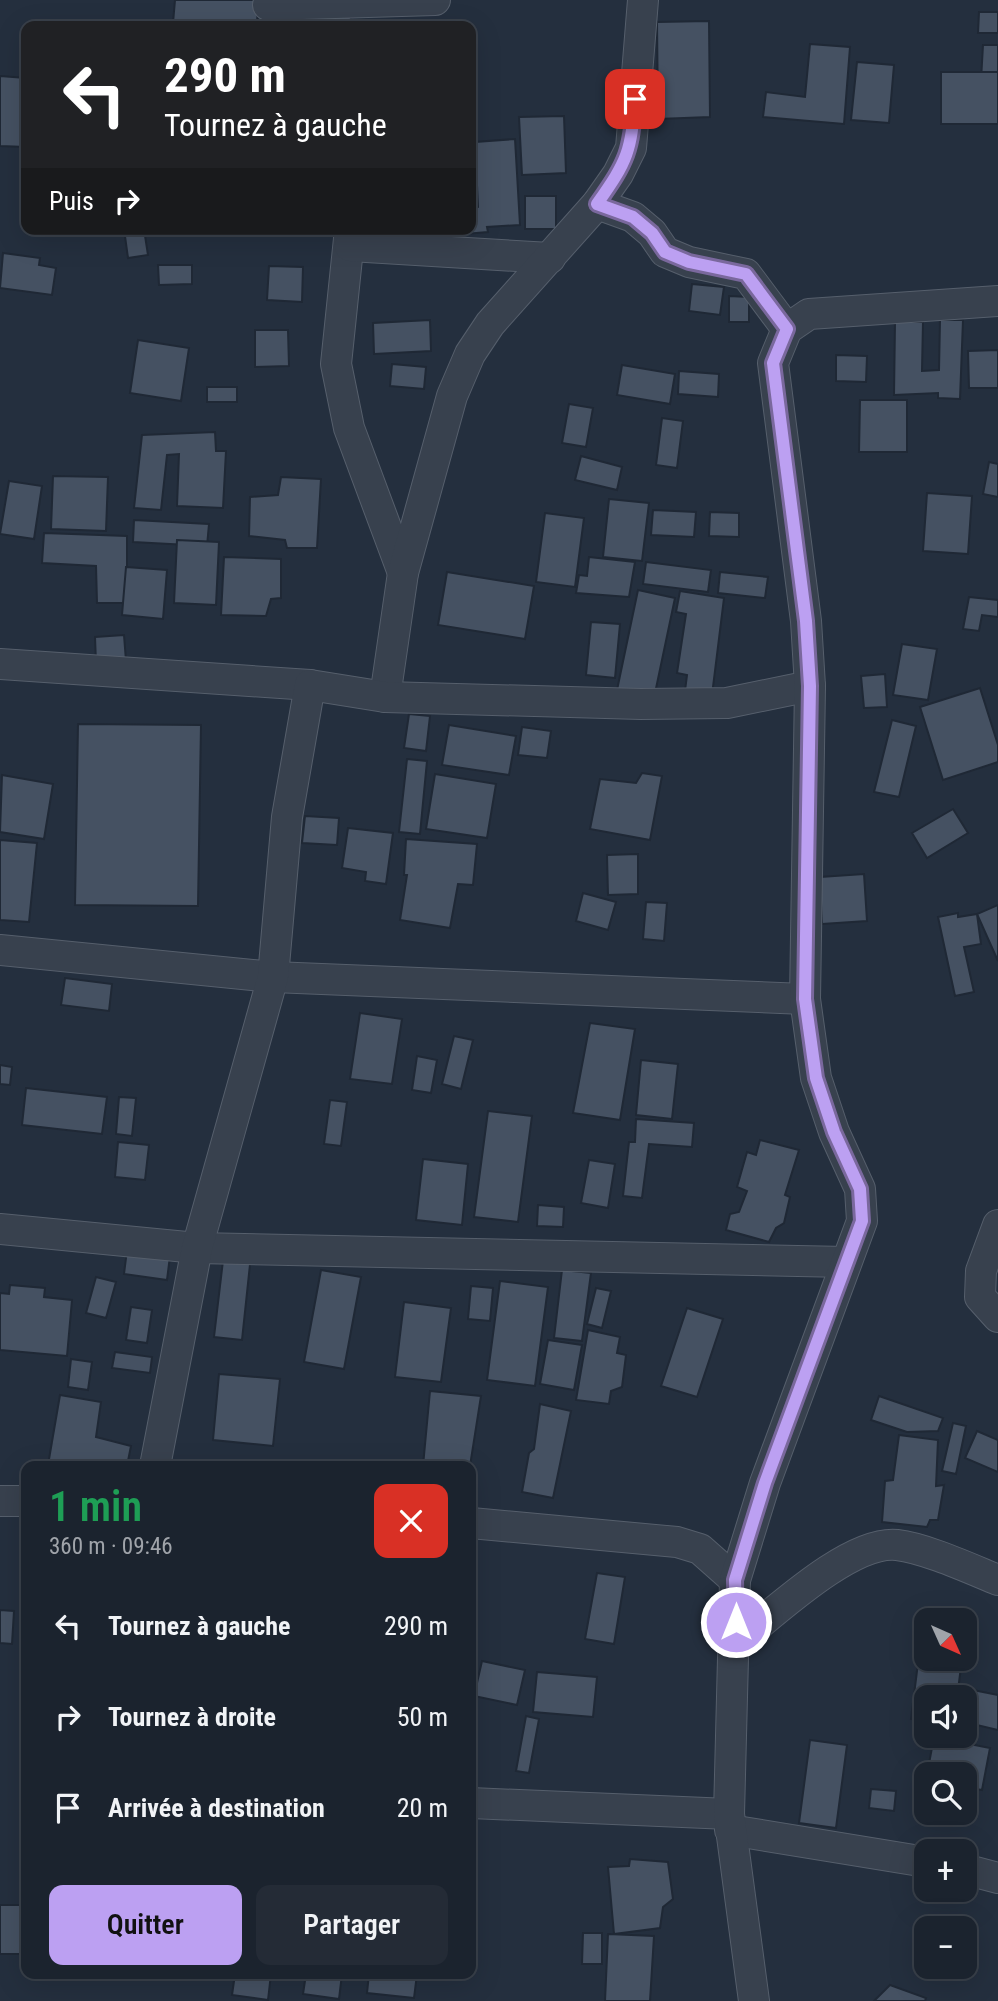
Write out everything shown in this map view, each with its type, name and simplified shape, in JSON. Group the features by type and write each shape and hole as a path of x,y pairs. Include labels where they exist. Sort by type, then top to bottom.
{"street":[{"path":"268,5 356,15 435,0"},
{"path":"385,697 403,573 452,396 470,354 490,324 597,204 618,174 631,148 643,0"},
{"path":"597,204 633,217 652,233 665,252 689,262 746,274 787,329"},
{"path":"403,573 349,428 335,364 350,238 550,258"},
{"path":"754,2001 729,1822 736,1643 735,1580 765,1483 862,1221 860,1189 834,1132 816,1078 805,999 810,686 806,621 773,363 787,329 809,314 998,301"},
{"path":"0,664 310,685 385,697 641,705 715,703 810,686"},
{"path":"156,1461 197,1248 273,977 287,817 310,685"},
{"path":"0,950 273,977 805,999"},
{"path":"998,1225 981,1272 980,1297 998,1317"},
{"path":"0,1229 197,1248 846,1262"},
{"path":"0,1501 21,1502"},
{"path":"476,1523 677,1542 700,1549 735,1580"},
{"path":"736,1643 847,1556 870,1548 896,1545 998,1580"},
{"path":"476,1803 729,1822 914,1860"},
{"path":"977,1872 998,1878"}],"building":[{"path":"175,0 258,0 257,21 173,21"},
{"path":"979,12 998,12 998,33 978,33"},
{"path":"315,14 351,16 350,21 314,21"},
{"path":"709,21 710,117 658,119 657,22"},
{"path":"810,44 850,47 844,124 763,117 766,92 805,97"},
{"path":"983,45 998,45 998,81 981,80"},
{"path":"857,62 894,65 889,123 851,120"},
{"path":"941,72 998,72 998,124 941,124"},
{"path":"0,76 21,78 21,147 0,146"},
{"path":"564,116 566,173 522,175 519,117"},
{"path":"515,139 520,225 487,227 488,232 476,233 476,142"},
{"path":"525,196 556,196 556,229 525,229"},
{"path":"125,235 145,235 148,255 128,258"},
{"path":"3,253 40,258 39,265 56,268 52,295 0,288"},
{"path":"158,265 192,265 192,284 159,285"},
{"path":"269,266 303,267 302,302 267,300"},
{"path":"692,284 724,287 720,315 689,311"},
{"path":"729,296 749,297 749,322 729,322"},
{"path":"430,320 431,351 374,354 373,323"},
{"path":"940,320 963,320 960,399 938,398 938,393 894,395 895,322 923,322 922,371 939,370"},
{"path":"255,330 288,330 289,366 255,367"},
{"path":"138,340 189,348 181,401 130,393"},
{"path":"998,350 998,388 969,388 968,351"},
{"path":"836,355 867,356 866,382 836,381"},
{"path":"392,364 426,367 424,389 390,386"},
{"path":"622,365 675,374 670,404 617,395"},
{"path":"679,371 719,374 718,397 678,394"},
{"path":"207,387 237,387 237,402 207,402"},
{"path":"860,400 907,400 907,452 859,452"},
{"path":"569,404 593,408 586,447 562,443"},
{"path":"662,418 683,421 677,468 656,465"},
{"path":"215,432 216,451 226,451 223,508 177,506 179,454 167,455 161,510 134,508 142,435"},
{"path":"581,456 622,467 617,490 575,480"},
{"path":"989,462 998,464 998,497 983,494"},
{"path":"53,476 108,477 106,531 51,529"},
{"path":"281,477 321,479 317,548 287,548 285,540 249,536 250,497 278,495"},
{"path":"9,481 42,486 34,539 0,534"},
{"path":"927,493 972,496 968,554 923,551"},
{"path":"609,499 649,503 642,561 603,557"},
{"path":"653,510 696,512 694,537 651,535"},
{"path":"710,512 739,513 739,537 709,536"},
{"path":"545,513 584,518 575,587 536,582"},
{"path":"134,520 209,524 207,546 133,542"},
{"path":"44,533 127,536 127,603 97,603 96,566 42,563"},
{"path":"177,540 219,542 216,605 174,603"},
{"path":"224,557 281,559 281,598 271,599 266,616 221,615"},
{"path":"589,557 635,562 629,597 576,593 579,575 587,576"},
{"path":"646,562 711,570 708,592 643,584"},
{"path":"126,567 167,570 163,619 122,615"},
{"path":"447,572 534,586 525,639 438,625"},
{"path":"720,572 768,577 765,598 718,593"},
{"path":"638,590 675,598 654,698 617,690"},
{"path":"680,591 724,598 712,695 685,691 687,675 677,673 686,614 676,612"},
{"path":"969,597 998,600 998,617 982,615 979,631 963,629"},
{"path":"591,622 620,624 615,678 586,675"},
{"path":"124,635 126,661 96,663 95,637"},
{"path":"902,644 937,649 928,700 893,695"},
{"path":"885,674 887,707 864,708 861,676"},
{"path":"980,688 998,745 998,762 943,780 920,707"},
{"path":"409,714 430,716 426,751 404,748"},
{"path":"892,720 916,726 899,797 874,792"},
{"path":"78,724 201,725 198,906 75,905"},
{"path":"449,725 516,736 509,775 442,765"},
{"path":"522,727 551,731 547,758 518,755"},
{"path":"407,759 427,761 420,834 399,832"},
{"path":"642,773 662,776 650,840 590,829 600,779 636,783"},
{"path":"435,774 496,784 487,838 426,829"},
{"path":"2,775 53,784 44,839 0,832"},
{"path":"953,809 968,833 927,858 912,833"},
{"path":"305,816 339,818 337,845 302,843"},
{"path":"348,828 393,833 386,884 365,881 366,872 342,868"},
{"path":"406,839 477,844 473,885 458,884 450,928 400,920 407,875 404,875"},
{"path":"0,840 37,843 29,922 0,920"},
{"path":"638,854 638,894 608,895 607,855"},
{"path":"864,874 867,921 822,924 820,877"},
{"path":"583,893 616,902 608,930 576,921"},
{"path":"646,902 667,903 664,941 643,939"},
{"path":"998,905 998,961 977,914"},
{"path":"958,913 958,917 977,914 981,944 964,947 974,992 955,996 938,917"},
{"path":"65,978 112,984 109,1011 61,1005"},
{"path":"360,1013 402,1019 392,1084 350,1079"},
{"path":"590,1023 635,1029 620,1120 573,1113"},
{"path":"454,1036 473,1040 461,1089 442,1084"},
{"path":"417,1056 437,1060 431,1093 412,1090"},
{"path":"641,1060 678,1064 672,1119 636,1115"},
{"path":"0,1065 12,1067 10,1085 0,1084"},
{"path":"26,1088 107,1097 102,1134 22,1125"},
{"path":"119,1097 136,1098 132,1136 116,1134"},
{"path":"330,1100 347,1102 341,1146 324,1144"},
{"path":"488,1111 532,1116 518,1222 474,1217"},
{"path":"636,1119 694,1123 692,1147 649,1144 642,1198 623,1196 629,1142 635,1142"},
{"path":"760,1140 799,1150 785,1195 790,1197 784,1223 776,1228 769,1242 726,1230 730,1214 739,1212 747,1191 737,1187 747,1152 756,1155"},
{"path":"118,1142 149,1145 145,1180 115,1177"},
{"path":"423,1159 468,1164 462,1225 416,1220"},
{"path":"589,1160 615,1164 608,1208 581,1203"},
{"path":"538,1205 564,1207 563,1227 537,1226"},
{"path":"127,1250 170,1256 167,1280 124,1274"},
{"path":"224,1252 251,1255 242,1340 214,1337"},
{"path":"321,1270 361,1277 344,1369 304,1362"},
{"path":"562,1270 591,1273 582,1341 554,1338"},
{"path":"96,1277 116,1282 106,1318 86,1313"},
{"path":"500,1281 548,1287 535,1386 487,1380"},
{"path":"10,1285 45,1288 44,1297 72,1300 67,1356 0,1350 0,1293 9,1294"},
{"path":"471,1286 493,1288 490,1321 468,1319"},
{"path":"596,1288 611,1291 602,1328 587,1324"},
{"path":"404,1302 451,1308 441,1382 395,1377"},
{"path":"131,1307 152,1310 147,1343 126,1340"},
{"path":"687,1308 723,1319 697,1397 661,1386"},
{"path":"588,1330 620,1337 617,1353 626,1355 622,1387 611,1391 609,1404 576,1400"},
{"path":"548,1340 582,1345 574,1390 540,1384"},
{"path":"115,1352 152,1357 150,1373 112,1368"},
{"path":"71,1359 92,1362 88,1390 68,1387"},
{"path":"219,1374 280,1379 273,1446 213,1440"},
{"path":"430,1391 481,1396 471,1461 423,1461"},
{"path":"60,1395 101,1402 96,1437 131,1446 128,1461 49,1461"},
{"path":"879,1396 943,1418 938,1431 907,1432 871,1420"},
{"path":"540,1404 571,1411 553,1498 522,1492 529,1453 534,1449"},
{"path":"953,1423 966,1426 956,1474 942,1471"},
{"path":"977,1431 998,1440 998,1472 965,1458"},
{"path":"899,1435 938,1440 936,1486 944,1485 938,1520 930,1520 927,1527 882,1522 885,1481 893,1480"},
{"path":"597,1573 625,1577 614,1644 585,1639"},
{"path":"0,1610 14,1611 12,1644 0,1643"},
{"path":"482,1661 525,1670 517,1705 476,1696"},
{"path":"917,1671 960,1671 959,1685 915,1685"},
{"path":"537,1672 597,1677 593,1717 533,1712"},
{"path":"977,1691 998,1695 998,1730 977,1725"},
{"path":"914,1695 914,1719 911,1719"},
{"path":"526,1716 539,1719 529,1773 516,1771"},
{"path":"810,1740 847,1745 836,1828 799,1823"},
{"path":"977,1745 990,1748 982,1790 977,1789 977,1762 929,1762 932,1748 977,1748"},
{"path":"871,1789 896,1791 894,1811 869,1808"},
{"path":"630,1859 668,1862 673,1899 663,1907 660,1928 614,1934 608,1867 629,1866"},
{"path":"0,1905 21,1905 21,1954 0,1954"},
{"path":"583,1933 602,1933 602,1964 582,1964"},
{"path":"608,1934 654,1936 650,2001 605,2001"},
{"path":"234,1979 270,1979 268,2000 232,1995"},
{"path":"305,1979 341,1979 339,1999 303,1994"},
{"path":"368,1979 416,1979 414,1998 367,1993"},
{"path":"890,1985 926,1998 925,2001 874,2001"}],"route":[{"path":"635,99 631,148 618,174 597,204 633,217 652,233 665,252 689,262 746,274 787,329 773,363 806,621 810,686 805,999 816,1078 834,1132 860,1189 862,1221 765,1483 735,1580 736,1622"}]}
